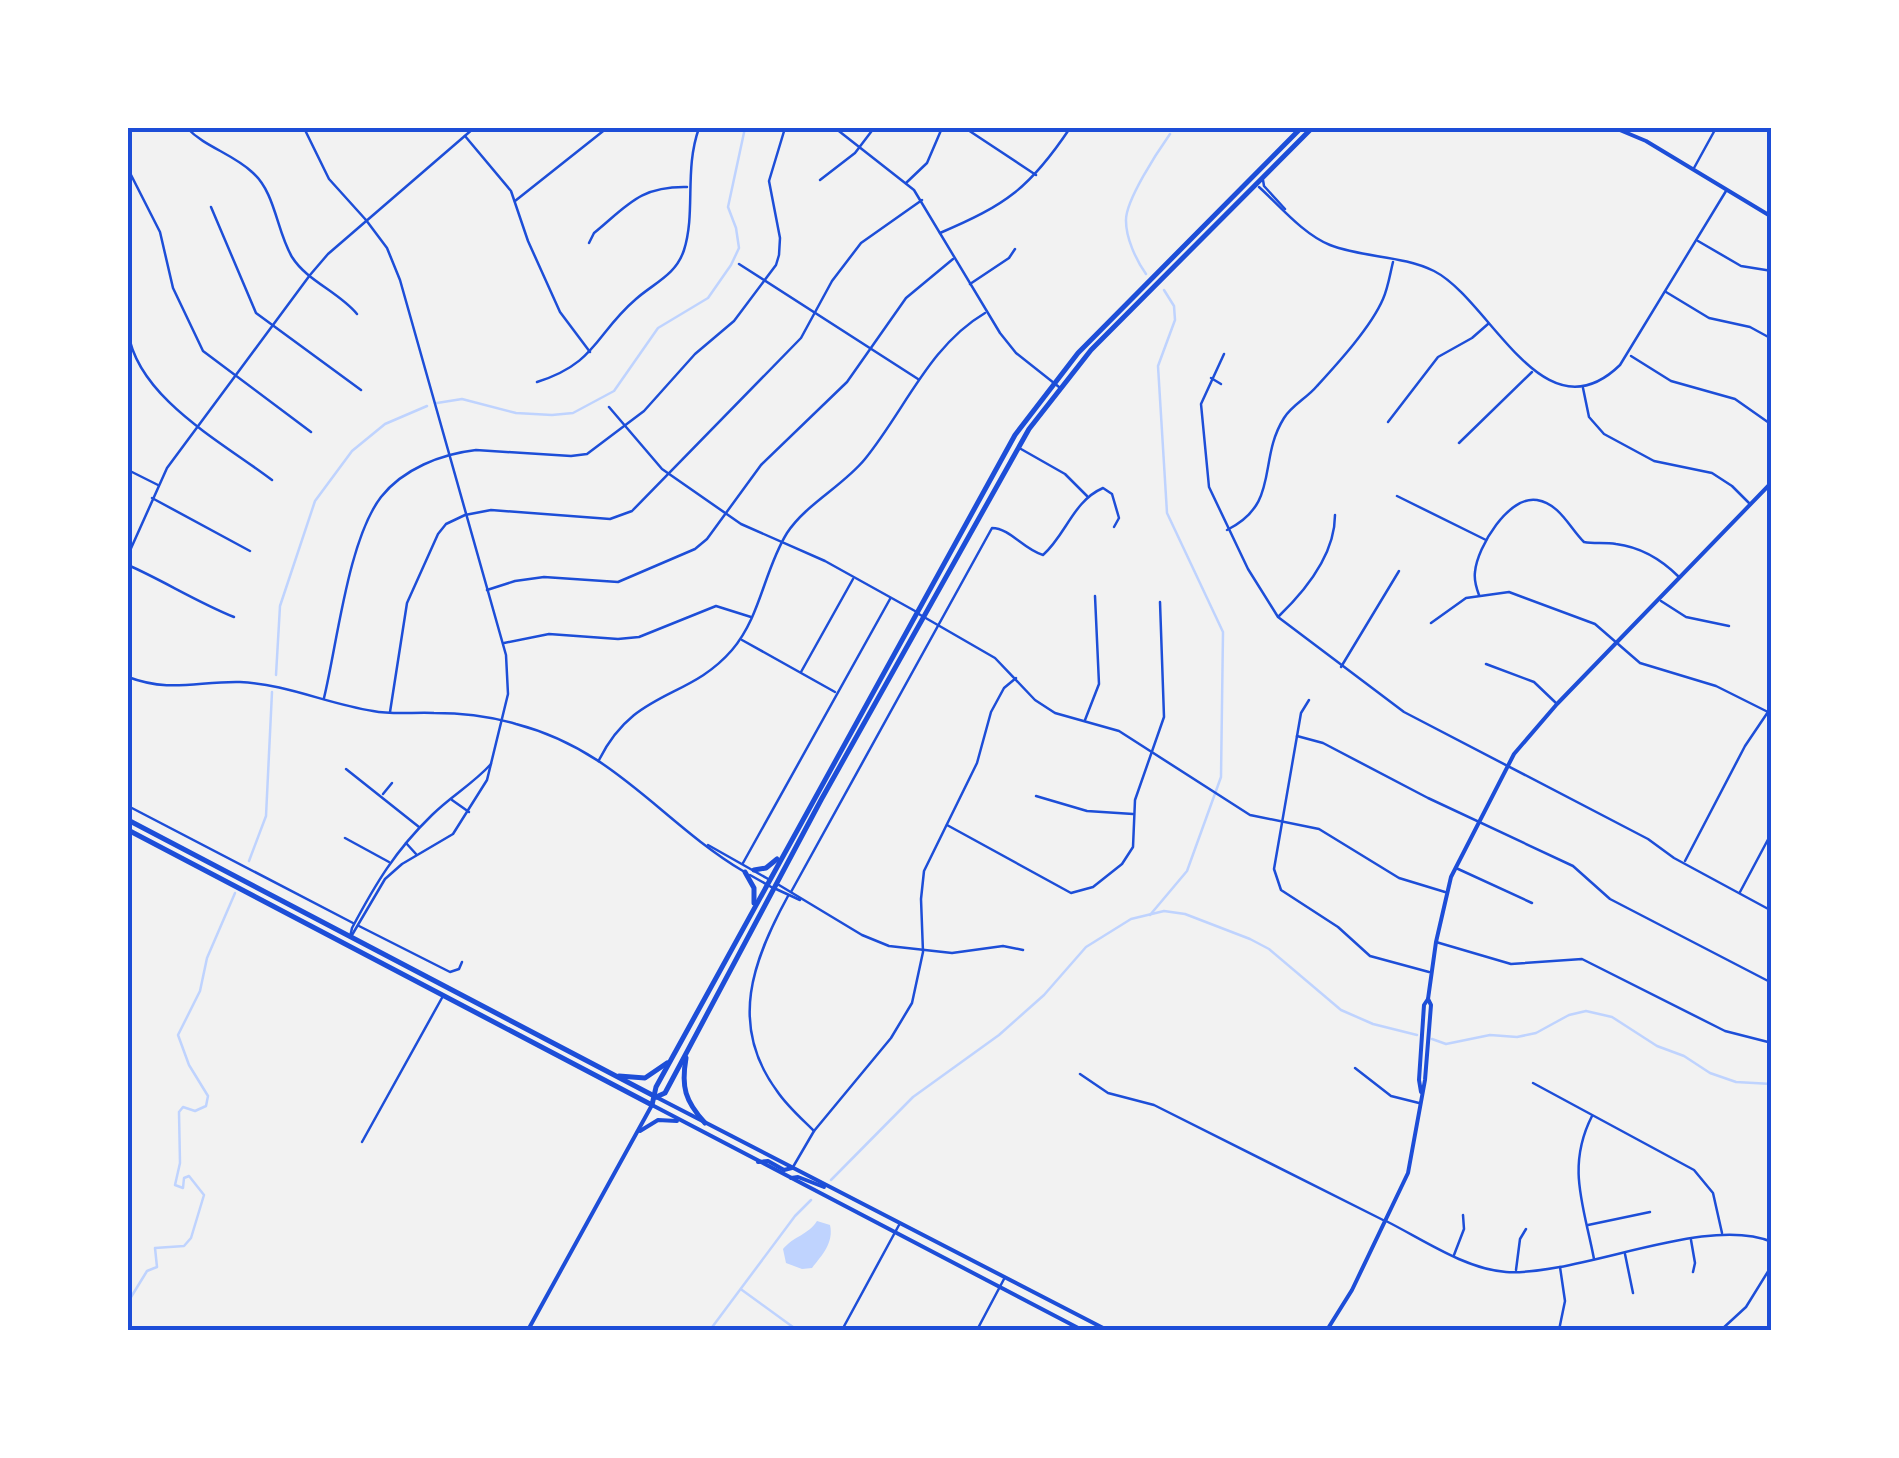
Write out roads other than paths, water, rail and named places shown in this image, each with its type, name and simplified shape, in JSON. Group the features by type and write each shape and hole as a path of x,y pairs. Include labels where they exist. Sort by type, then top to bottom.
{"highway":[{"path":"128,820 652,1105 672,1057 752,910 771,884 785,849 1018,447 1059,387 1091,350 1255,184 1301,128"},
{"path":"656,1097 664,1093 687,1052 771,884 1015,435 1052,382 1119,310 1312,128"},
{"path":"128,830 656,1097"},
{"path":"162,848 175,844"},
{"path":"754,870 770,866 785,849"},
{"path":"746,872 756,894 752,910"},
{"path":"687,1052 684,1094 705,1123"},
{"path":"612,1074 645,1078 659,1071 672,1057"}],"main road":[{"path":"1614,128 1646,142 1772,217"},
{"path":"1328,1330 1336,1321 1408,1173 1420,1103 1423,1020 1446,892 1506,766 1557,704 1772,482"},
{"path":"656,1097 1107,1330"},
{"path":"528,1330 652,1105 1082,1330"},
{"path":"636,1134 658,1120 682,1121"},
{"path":"758,1162 768,1161 784,1170 792,1168"},
{"path":"788,1178 798,1177 820,1188 828,1187"},
{"path":"1335,1330 1336,1321"}],"street":[{"path":"187,128 261,181 286,246 299,267 357,314"},
{"path":"304,128 328,179 366,220 394,263 503,644 510,683 488,780 469,812 448,838 384,879 357,925"},
{"path":"128,555 158,485 198,424 310,274 366,220 474,128"},
{"path":"515,200 606,128"},
{"path":"537,382 563,372 590,352 636,299 677,265 686,242 690,158 700,128"},
{"path":"324,698 349,582 376,504 398,480 448,455 476,450 580,456 596,449 626,426 695,354 734,321 776,265 781,247 769,181 784,128"},
{"path":"836,128 922,200 953,260 1016,353 1059,387"},
{"path":"820,180 861,146 874,128"},
{"path":"906,183 926,163 942,128"},
{"path":"965,128 1036,176"},
{"path":"940,233 1004,203 1036,176 1070,128"},
{"path":"1694,170 1716,128"},
{"path":"464,135 505,182 560,312 590,352"},
{"path":"128,169 160,232 169,276 198,344 209,357 311,432"},
{"path":"1260,174 1264,186 1286,210"},
{"path":"1255,184 1326,243 1425,268 1444,278 1533,371 1556,383 1582,385 1609,375 1628,355 1727,190"},
{"path":"589,243 594,233 648,190 688,187"},
{"path":"390,713 408,603 446,524 490,510 610,519 642,504 801,338 832,282 868,236 922,200"},
{"path":"211,206 250,304 271,327 361,390"},
{"path":"1696,241 1741,266 1772,270"},
{"path":"969,284 1009,258 1015,248"},
{"path":"487,590 544,576 628,580 695,549 760,465 840,390 906,298 953,260"},
{"path":"1227,530 1257,508 1266,487 1271,447 1282,420 1316,388 1374,313 1383,298 1393,260"},
{"path":"739,264 920,379"},
{"path":"1666,292 1709,318 1750,327 1772,340"},
{"path":"600,760 616,732 634,713 708,672 740,640 794,526 866,458 956,332 987,312"},
{"path":"1388,422 1438,357 1489,324"},
{"path":"128,332 131,351 141,372 168,401 272,480"},
{"path":"1224,354 1202,404 1208,487 1227,530 1278,617 1404,712 1648,839 1772,911"},
{"path":"1628,355 1671,381 1735,399 1772,424"},
{"path":"1459,443 1533,371"},
{"path":"1211,378 1221,384"},
{"path":"1582,385 1589,416 1604,434 1654,461 1712,473 1750,504"},
{"path":"610,406 656,464 725,513 986,651 1036,700 1055,713 1119,731 1250,815 1319,829 1398,878 1446,892"},
{"path":"1018,447 1065,474 1088,497"},
{"path":"128,470 158,485"},
{"path":"814,1132 774,1088 758,1054 751,1026 754,967 766,934 995,526 1043,554 1072,514 1099,488 1110,491 1119,518 1114,527"},
{"path":"1397,496 1487,540"},
{"path":"152,498 250,551"},
{"path":"1479,595 1474,575 1487,540 1510,508 1524,500 1537,500 1560,512 1584,542 1619,544 1636,550 1657,559 1680,578"},
{"path":"1278,617 1313,578 1330,544 1335,515"},
{"path":"128,565 234,617"},
{"path":"1341,666 1400,570"},
{"path":"801,673 854,578"},
{"path":"1431,622 1460,600 1502,592 1518,594 1576,615 1618,642 1640,663 1716,686 1770,713"},
{"path":"1085,720 1099,684 1095,596"},
{"path":"742,864 890,598"},
{"path":"1660,599 1686,616 1729,626"},
{"path":"947,825 1056,888 1077,894 1094,887 1128,856 1134,837 1134,814 1164,717 1160,602"},
{"path":"503,644 549,634 630,638 716,606 752,617"},
{"path":"740,640 837,693"},
{"path":"1486,664 1534,682 1557,704"},
{"path":"128,677 175,688 223,682 264,684 390,713 462,714 502,720 541,732 600,760 746,872 876,941 922,952 960,953 1002,946 1024,950"},
{"path":"792,1168 814,1132 904,1020 917,985 922,952 922,883 930,857 977,763 990,712 1004,688 1016,678"},
{"path":"1309,700 1301,713 1274,869 1281,890 1338,927 1375,959 1431,972"},
{"path":"1684,863 1745,746 1772,706"},
{"path":"1297,736 1322,743 1573,866 1610,899 1772,983"},
{"path":"349,941 389,862 420,828 492,763"},
{"path":"346,769 420,828"},
{"path":"382,795 392,783"},
{"path":"1036,796 1087,811 1134,814"},
{"path":"451,800 469,812"},
{"path":"128,806 450,972 459,969 462,962"},
{"path":"1740,892 1772,832"},
{"path":"175,844 181,834"},
{"path":"344,838 389,862"},
{"path":"406,843 417,855"},
{"path":"706,845 754,870 771,884"},
{"path":"1455,868 1532,904"},
{"path":"1436,942 1511,964 1582,959 1725,1031 1772,1043"},
{"path":"362,1142 444,994"},
{"path":"1354,1068 1391,1096 1420,1103"},
{"path":"1080,1074 1108,1093 1154,1106 1454,1255 1490,1269 1516,1272 1560,1266 1722,1234 1746,1234 1772,1242"},
{"path":"1533,1083 1694,1170 1713,1193 1722,1234"},
{"path":"1592,1115 1576,1166 1594,1259"},
{"path":"1587,1225 1650,1212"},
{"path":"1454,1255 1464,1229 1464,1215"},
{"path":"842,1330 899,1225"},
{"path":"1516,1272 1520,1239 1526,1229"},
{"path":"1691,1240 1693,1272"},
{"path":"1625,1253 1633,1293"},
{"path":"1721,1330 1746,1307 1772,1264"},
{"path":"1559,1330 1565,1301 1560,1266"},
{"path":"977,1330 1004,1279"}],"water":[{"path":"817,1221 830,1225 831,1231 820,1258 812,1268 786,1263 783,1249"}],"waterway":[{"path":"437,403 462,399 516,413 552,415 573,413 614,391 658,328 708,298 731,265 739,248 728,207 745,128"},
{"path":"1146,274 1130,242 1127,212 1143,176 1170,134"},
{"path":"1150,915 1187,871 1221,777 1223,632 1167,513 1158,366 1175,320 1174,306 1164,290"},
{"path":"276,675 280,606 315,501 352,451 385,424 427,406"},
{"path":"249,861 266,816 272,692"},
{"path":"128,1302 147,1271 157,1267 155,1248 184,1246 191,1238 204,1195 189,1176 184,1178 183,1188 175,1185 180,1163 179,1112 183,1107 195,1111 206,1106 208,1096 189,1065 178,1035 200,991 207,958 235,893"},
{"path":"831,1180 913,1097 999,1035 1044,995 1086,947 1131,919 1164,911 1185,914 1250,939 1269,949 1341,1010 1373,1024 1417,1035"},
{"path":"1432,1039 1446,1044 1490,1035 1517,1037 1586,1011 1612,1017 1710,1073 1736,1082 1772,1084"},
{"path":"710,1330 811,1200"},
{"path":"742,1290 797,1330"}]}
